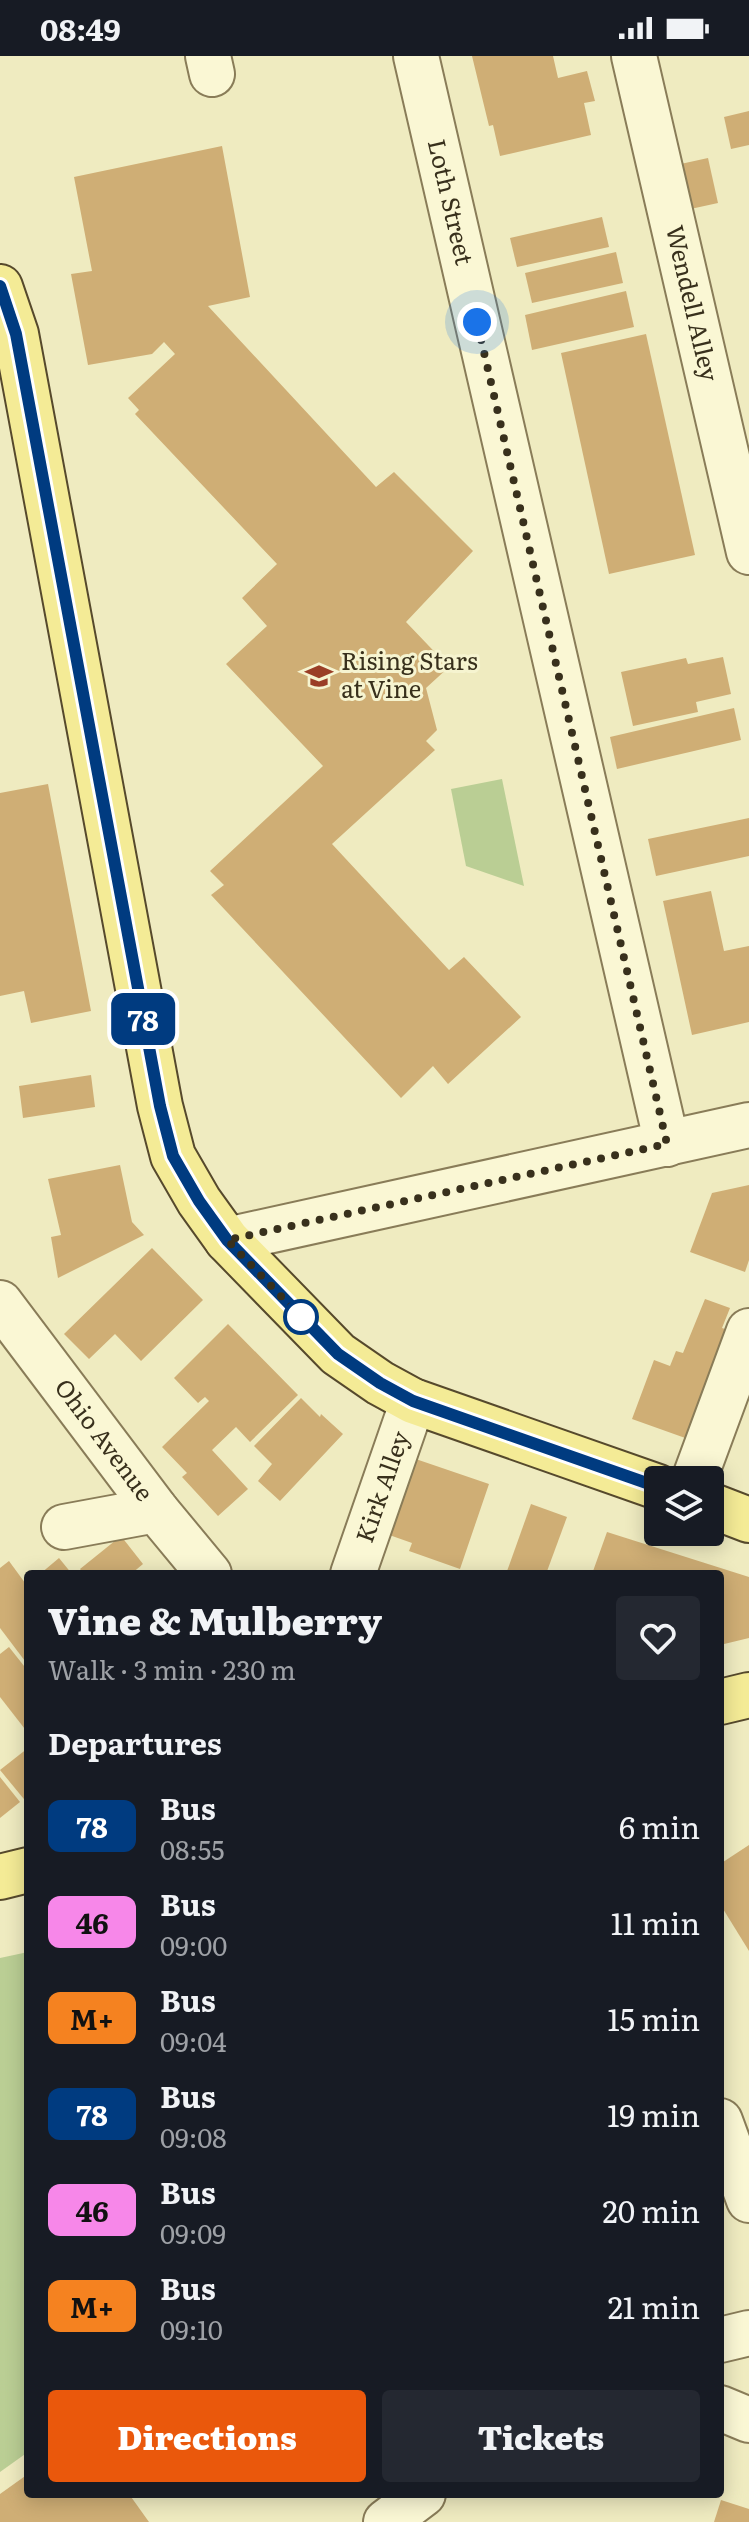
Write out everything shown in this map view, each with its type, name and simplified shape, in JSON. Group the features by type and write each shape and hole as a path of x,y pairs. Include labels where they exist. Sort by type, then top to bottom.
{"main road":[{"path":"0,287 16,334 160,1106 173,1156 199,1201 227,1240 338,1354 413,1401 644,1482"},
{"path":"724,1510 749,1520"},
{"path":"724,1701 749,1695"},
{"path":"0,1877 24,1871"}],"street":[{"name":"Loth Street","path":"416,56 667,1144"},
{"name":"Wendell Alley","path":"634,56 749,552"},
{"path":"227,1240 749,1125"},
{"name":"Ohio Avenue","path":"0,1303 156,1510 206,1570"},
{"path":"699,1466 749,1331"},
{"name":"Kirk Alley","path":"354,1570 413,1401"},
{"path":"64,1527 156,1510"},
{"path":"724,2132 749,2200"},
{"path":"724,2339 749,2333"},
{"path":"724,2410 749,2420"},
{"path":"386,2522 418,2498"}],"green space":[{"path":"502,779 524,886 466,866 451,789"},
{"path":"24,1953 24,2455 0,2472 0,1958"}],"building":[{"path":"472,56 553,56 558,78 587,71 595,101 584,103 591,135 500,156 493,125 489,126"},
{"path":"749,111 749,145 731,149 724,117"},
{"path":"222,146 250,297 208,306 376,487 394,472 473,551 406,622 449,667 426,688 437,730 426,741 435,750 332,844 449,970 464,957 521,1017 448,1084 433,1066 401,1098 211,895 224,885 210,871 323,766 226,664 267,626 242,598 277,564 135,414 139,410 128,398 175,354 164,342 152,354 88,365 71,274 92,271 74,177"},
{"path":"708,158 718,203 686,210 676,165"},
{"path":"602,217 609,247 517,267 510,238"},
{"path":"616,252 623,283 532,303 525,273"},
{"path":"626,291 634,327 532,350 525,315"},
{"path":"646,334 695,555 609,574 561,353"},
{"path":"723,657 731,694 696,702 698,712 633,726 621,672 686,658 688,664"},
{"path":"734,708 741,740 617,769 610,737"},
{"path":"48,784 91,1011 31,1023 24,991 0,996 0,793"},
{"path":"749,818 749,856 656,876 648,839"},
{"path":"711,891 724,951 749,946 749,1022 692,1035 663,901"},
{"path":"91,1075 95,1107 23,1118 19,1086"},
{"path":"120,1165 132,1222 144,1235 58,1278 51,1237 61,1235 48,1179"},
{"path":"749,1185 749,1260 745,1272 690,1252 712,1193"},
{"path":"152,1248 203,1300 141,1361 115,1334 89,1359 64,1334"},
{"path":"705,1299 730,1308 722,1328 728,1330 688,1439 632,1419 654,1360 670,1366 676,1351 683,1353"},
{"path":"228,1324 298,1395 250,1442 236,1427 212,1450 248,1489 218,1516 182,1477 187,1473 162,1447 209,1401 205,1397 198,1403 174,1378"},
{"path":"301,1398 343,1434 280,1501 258,1481 272,1464 254,1446"},
{"path":"404,1455 489,1484 460,1569 409,1551 412,1543 378,1531"},
{"path":"531,1504 567,1517 547,1570 507,1570"},
{"path":"607,1532 749,1577 749,1638 724,1644 724,1570 593,1570"},
{"path":"121,1536 143,1564 136,1570 80,1569"},
{"path":"59,1558 69,1570 45,1570"},
{"path":"9,1561 24,1582 24,1660 0,1628 0,1568"},
{"path":"9,1647 24,1666 24,1728 0,1697 0,1654"},
{"path":"24,1751 24,1799 0,1770"},
{"path":"0,1777 20,1802 0,1818"},
{"path":"749,1845 749,1951 724,1910 724,1861"},
{"path":"24,2477 24,2498 132,2498 149,2522 0,2522 0,2494"},
{"path":"721,2500 749,2509 749,2522 714,2522"}],"bus line":[{"name":"78","path":"0,286 16,334 160,1106 173,1156 199,1201 227,1240 338,1354 413,1401 644,1482"}],"place":[{"name":"Rising Stars at Vine","path":"319,676"}],"route":[{"path":"301,1317 227,1240 667,1144 477,322"}]}
